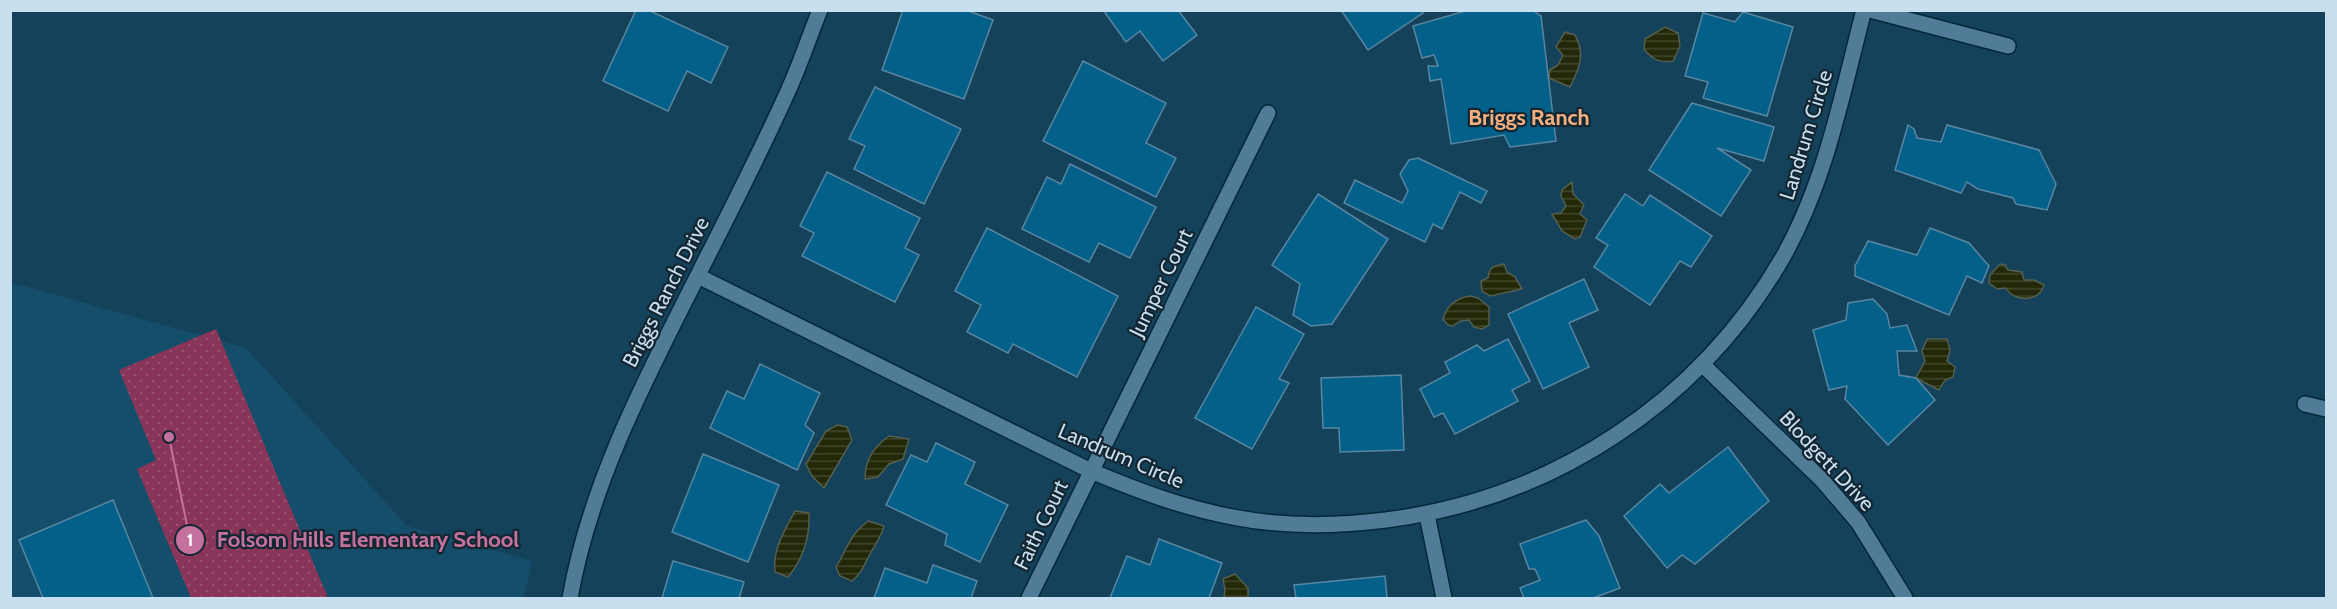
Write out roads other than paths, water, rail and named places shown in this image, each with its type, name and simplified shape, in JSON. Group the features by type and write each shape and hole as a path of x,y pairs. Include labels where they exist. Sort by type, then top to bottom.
{"street":[{"name":"Briggs Ranch Drive","path":"570,598 596,495 622,429 789,89 820,10"},
{"name":"Landrum Circle","path":"698,276 1091,471 1154,496 1185,506 1239,518 1294,524 1349,525 1427,515 1518,488 1569,465 1616,437 1703,365 1753,303 1783,257 1807,208 1826,156 1864,10"},
{"path":"1870,10 2008,46"},
{"name":"Jumper Court","path":"1091,471 1268,113"},
{"name":"Blodgett Drive","path":"1703,365 1822,480 1858,522 1905,598"},
{"path":"2305,404 2326,409"},
{"name":"Faith Court","path":"1029,598 1091,471"},
{"path":"1427,515 1444,598"}],"place":[{"name":"Folsom Hills Elementary School","path":"169,437"}],"district":[{"name":"Briggs Ranch","path":"1529,117"}]}
